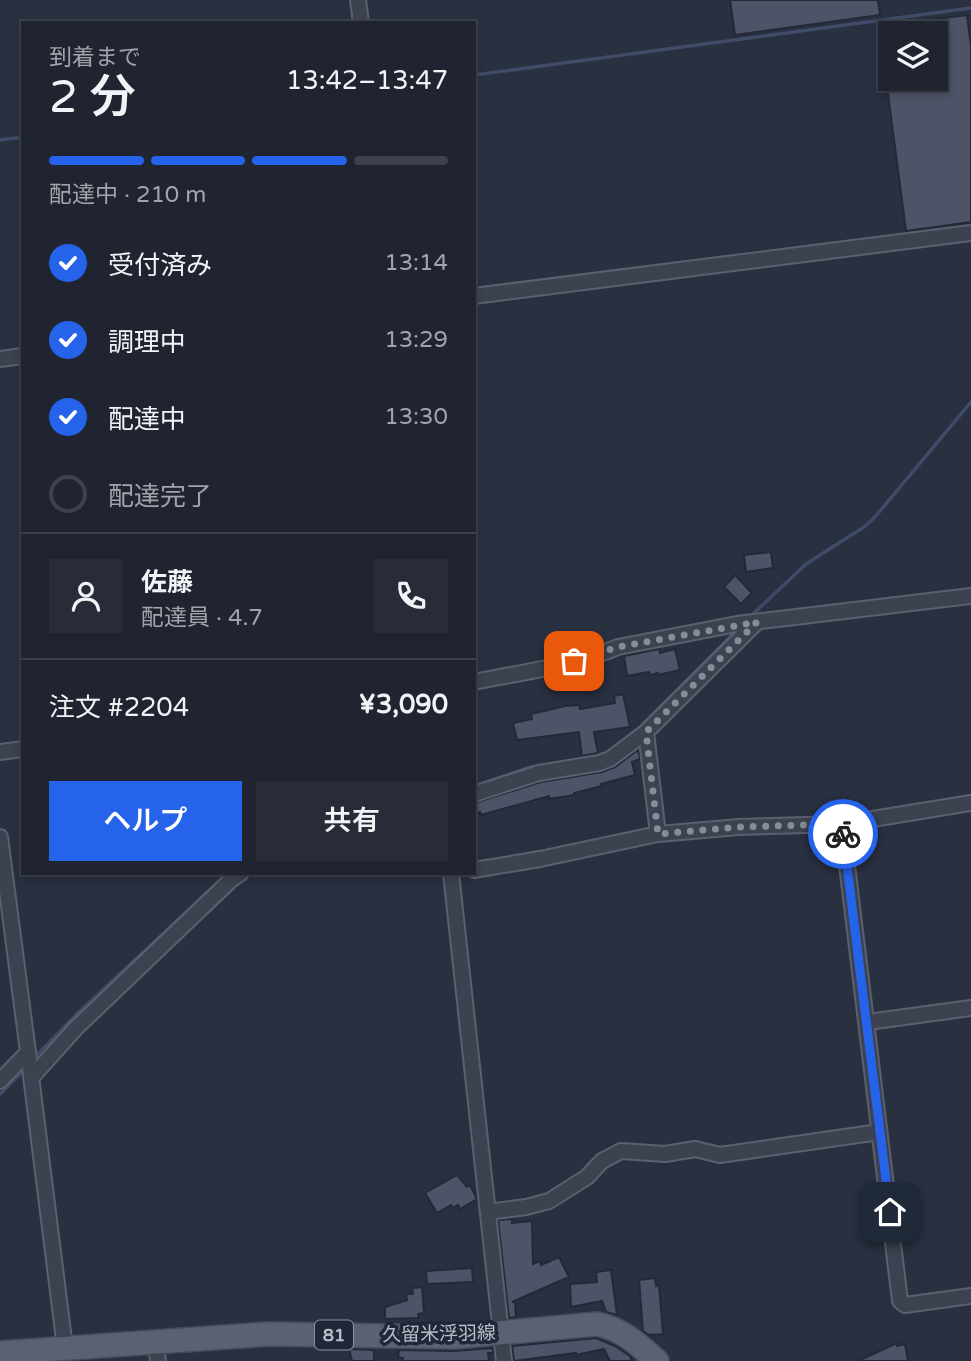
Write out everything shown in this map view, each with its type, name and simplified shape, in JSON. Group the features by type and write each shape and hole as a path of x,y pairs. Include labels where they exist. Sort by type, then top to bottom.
{"main road":[{"name":"久留米浮羽線","path":"0,1353 26,1356 65,1348 156,1351 268,1334 454,1337 597,1324 611,1327 631,1337 657,1361"}],"street":[{"path":"358,0 361,21"},
{"path":"476,296 971,233"},
{"path":"0,359 21,356"},
{"path":"476,682 602,654 618,647 748,623 971,596"},
{"path":"476,793 539,773 599,763 611,758 646,732 748,623"},
{"path":"646,732 658,834"},
{"path":"0,752 21,749"},
{"path":"476,870 658,834 739,827 842,824 971,803"},
{"path":"842,824 900,1301 905,1305 971,1296"},
{"path":"0,837 65,1348"},
{"path":"0,1081 30,1063 76,1028 238,875"},
{"path":"453,875 503,1361"},
{"path":"868,1022 971,1008"},
{"path":"488,1212 549,1201 587,1177 602,1161 621,1151 665,1154 695,1149 720,1156 880,1132"}],"building":[{"path":"730,0 878,0 880,15 735,35"},
{"path":"967,15 971,47 971,222 906,231 888,91 948,91 948,21 922,21"},
{"path":"771,552 773,568 746,572 744,555"},
{"path":"735,575 752,593 741,604 724,587"},
{"path":"659,649 660,653 675,649 680,670 658,675 650,675 649,672 627,676 624,656"},
{"path":"623,694 630,727 594,732 598,753 582,756 579,732 517,740 513,723 532,719 531,714 565,706 579,705 580,709 615,703 614,696"},
{"path":"638,750 640,759 632,762 635,775 574,795 549,799 549,796 481,815 480,812 476,813 476,802 541,782 602,772 615,767"},
{"path":"457,1175 467,1187 470,1185 477,1199 460,1209 458,1205 453,1208 451,1205 437,1213 425,1193"},
{"path":"512,1219 512,1223 532,1221 533,1264 540,1261 541,1265 559,1257 569,1277 512,1302 515,1302 516,1317 509,1318 498,1220"},
{"path":"472,1268 473,1282 427,1284 426,1271"},
{"path":"611,1270 617,1315 606,1312 602,1301 571,1307 570,1284 597,1282 596,1272"},
{"path":"655,1278 656,1286 659,1285 663,1334 649,1335 643,1331 639,1280"},
{"path":"422,1287 424,1313 418,1314 419,1318 385,1319 385,1307 407,1300 406,1294 413,1294 412,1288"},
{"path":"596,1338 615,1346 630,1356 632,1361 610,1361 604,1349 576,1355 514,1361 512,1346"},
{"path":"897,1343 897,1346 905,1344 908,1361 858,1361"},
{"path":"493,1348 493,1353 488,1353 489,1361 403,1361 403,1358 398,1357 399,1350 454,1351"},
{"path":"349,1349 374,1350 374,1361 352,1361"}],"waterway":[{"path":"476,75 971,8"},
{"path":"0,140 21,137"},
{"path":"751,616 806,564 875,517 971,402"},
{"path":"634,733 738,629"},
{"path":"476,785 531,767 571,761"},
{"path":"32,1060 78,1013 226,875"},
{"path":"0,1094 25,1069"}],"way so far":[{"path":"574,661 618,647 757,622 646,732 658,834 739,827 842,824 843,834"}],"route":[{"path":"843,834 890,1212"}]}
